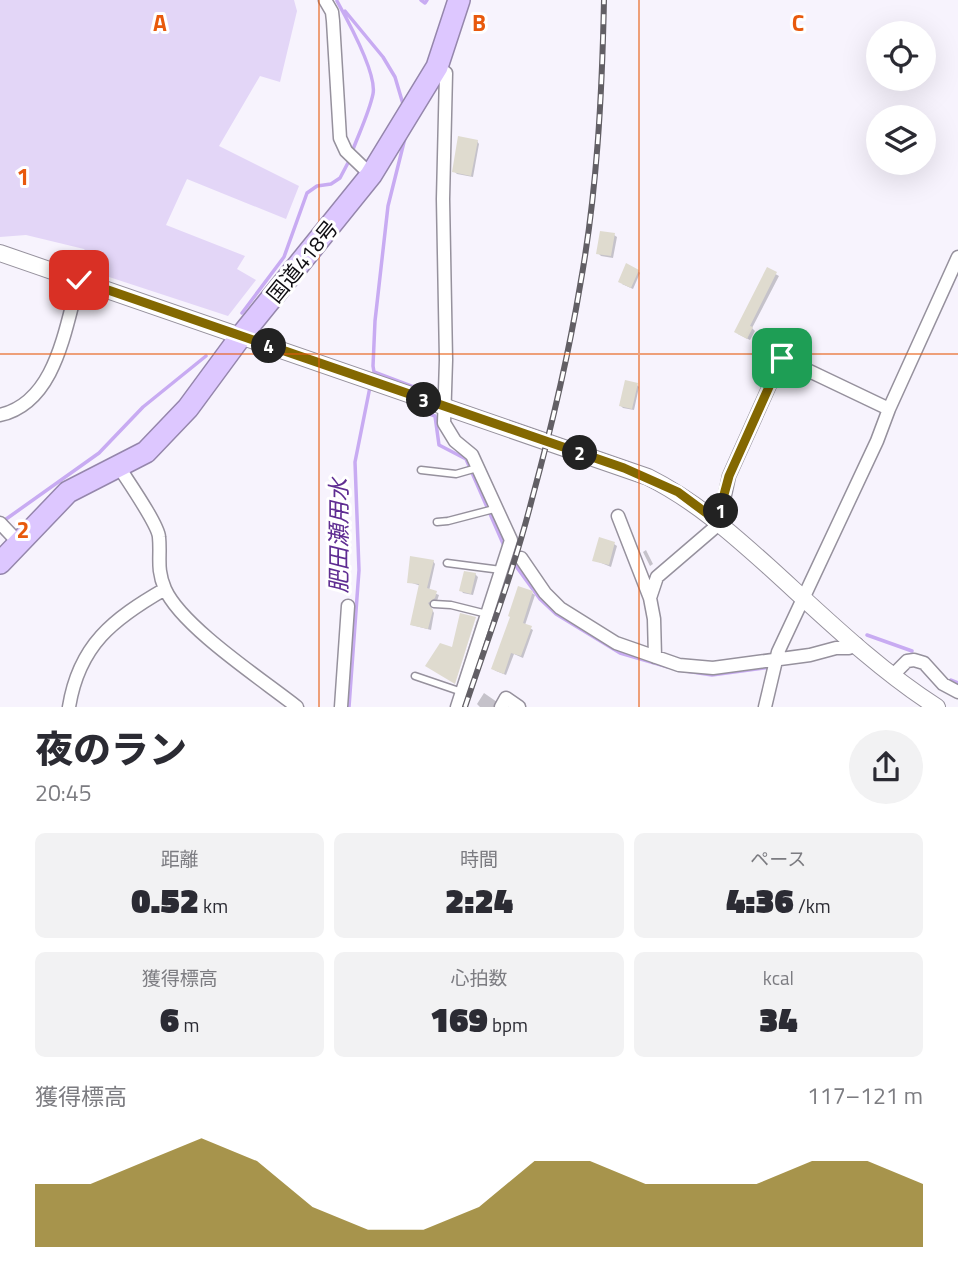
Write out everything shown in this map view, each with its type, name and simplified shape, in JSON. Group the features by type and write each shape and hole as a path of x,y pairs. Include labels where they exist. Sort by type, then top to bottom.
{"highway":[{"name":"国道418号","path":"0,563 68,492 146,452 188,408 241,336 371,175 437,67 459,0"}],"street":[{"path":"326,0 332,12 340,138 346,150 371,175"},
{"path":"437,67 446,73 443,199 446,360 444,423 455,441 472,455 510,540 457,707"},
{"path":"0,253 648,477 678,492 717,521 892,676 937,707"},
{"path":"765,707 776,659 958,257"},
{"path":"0,415 26,404 42,387 54,362 79,280"},
{"path":"650,598 657,576 713,529 729,476 782,358 889,409"},
{"path":"119,467 159,534 158,564 165,589 178,610 227,653 297,707"},
{"path":"618,516 650,598 654,619 655,657"},
{"path":"0,523 19,542"},
{"path":"521,558 545,593 560,608 616,643 679,665 713,668 849,648 858,644"},
{"path":"69,707 73,682 85,658 109,626 165,589"},
{"path":"341,707 348,606"},
{"path":"892,676 907,661 914,660 923,663 943,684 958,692"},
{"path":"501,707 506,698 519,707"}],"lane":[{"path":"421,470 456,474 477,468"},
{"path":"437,522 494,509"},
{"path":"447,563 501,570"},
{"path":"434,604 452,605 487,614"},
{"path":"415,676 462,692"}],"shaded area":[{"path":"0,0 294,0 297,11 280,82 260,76 219,146 299,186 286,219 187,179 166,225 245,256 237,269 256,280 228,316 106,276 84,249 26,235 0,237"}],"building":[{"path":"458,136 478,140 471,176 452,172"},
{"path":"600,231 615,233 611,256 596,254"},
{"path":"626,263 639,270 631,288 618,282"},
{"path":"767,267 777,272 750,326 753,327 747,339 734,332"},
{"path":"625,380 638,383 632,409 619,406"},
{"path":"599,537 615,542 609,565 592,561"},
{"path":"410,556 434,560 427,588 437,591 435,598 428,603 433,610 428,629 410,625 419,584 407,583"},
{"path":"464,571 476,573 471,594 459,591"},
{"path":"518,586 533,591 523,623 532,626 521,656 511,653 504,674 491,669"},
{"path":"460,613 476,617 455,684 425,666 440,643 452,647"}],"waterway":[{"path":"421,0 425,3 427,0"},
{"name":"肥田瀬用水","path":"337,1 360,47 373,85 369,108 352,152"},
{"name":"肥田瀬用水","path":"345,11 383,57 395,77 403,104"},
{"name":"肥田瀬用水","path":"373,366 375,321 388,206 405,138"},
{"name":"肥田瀬用水","path":"242,313 284,257 307,193 317,186 331,184 340,178 350,159"},
{"name":"肥田瀬用水","path":"2,522 99,453 143,407 206,356"},
{"name":"肥田瀬用水","path":"373,366 374,372 419,389 418,392"},
{"name":"肥田瀬用水","path":"349,707 359,570 355,462 370,387"},
{"name":"肥田瀬用水","path":"415,403 414,408 435,416 439,445 466,459 505,548"},
{"name":"肥田瀬用水","path":"510,558 540,599 556,614 620,653 668,667"},
{"name":"肥田瀬用水","path":"867,635 912,651"},
{"name":"肥田瀬用水","path":"679,670 712,675 772,667"},
{"name":"肥田瀬用水","path":"951,680 958,683"}],"railway":[{"path":"465,707 525,525 570,340 595,180 604,0"}],"route":[{"path":"79,280 648,477 678,492 717,521 729,476 782,358"}]}
